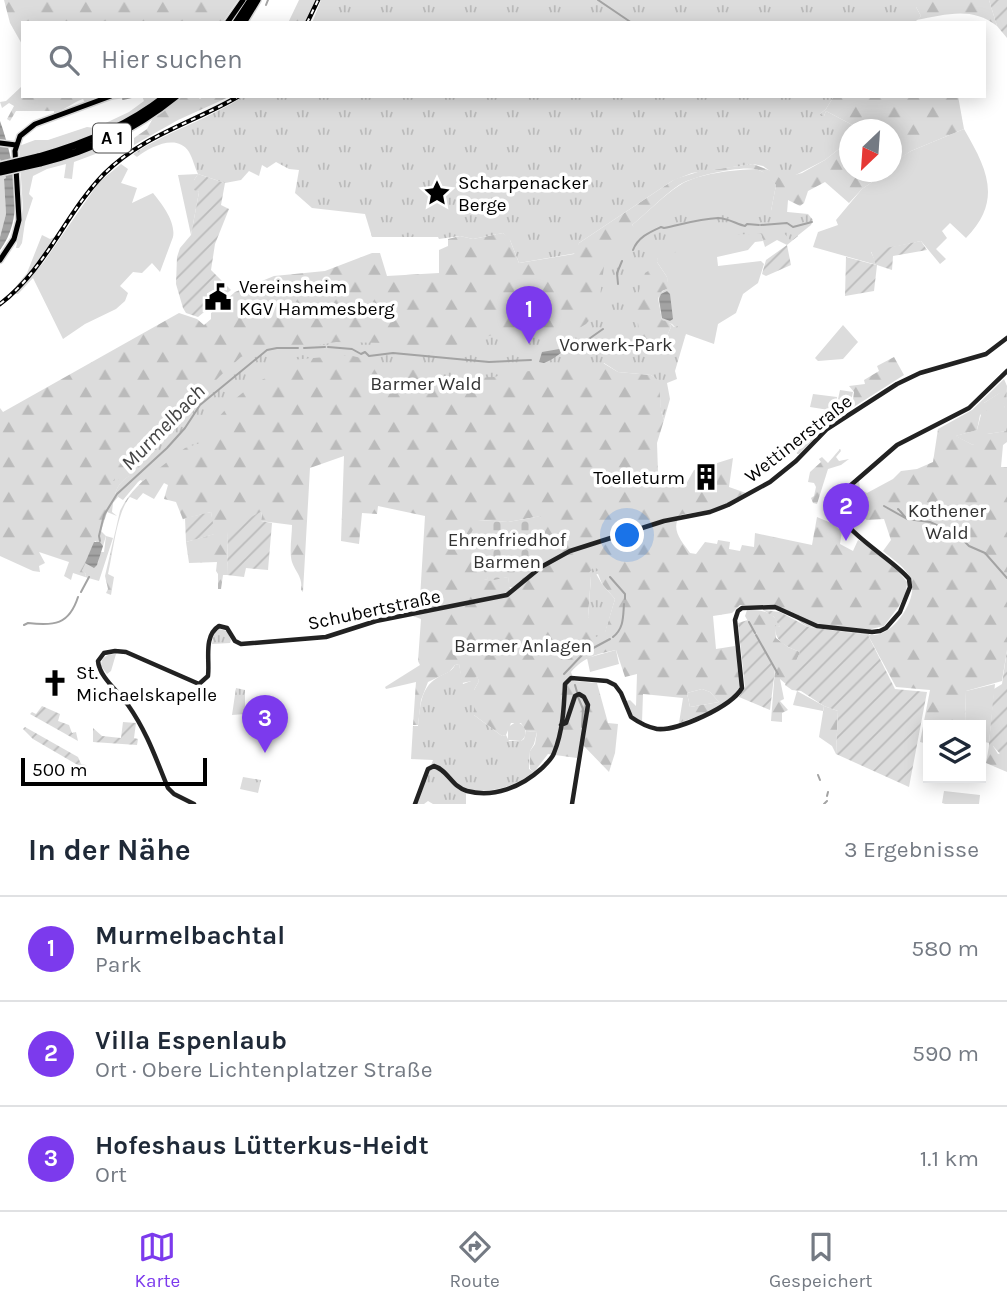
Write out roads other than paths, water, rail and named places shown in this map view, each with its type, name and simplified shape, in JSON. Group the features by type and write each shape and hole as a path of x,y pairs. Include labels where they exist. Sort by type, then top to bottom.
{"highway":[{"path":"237,21 251,0"},
{"path":"244,21 257,0"},
{"name":"A 1","path":"0,172 39,160 109,132 163,98"},
{"name":"A 1","path":"0,166 77,153 150,116 173,98"}],"main road":[{"path":"228,21 243,0"},
{"path":"0,260 16,233 19,213 16,145 23,132 30,126 106,98"},
{"path":"0,144 16,145"}],"street":[{"name":"Wettinerstraße","path":"507,595 541,568 570,551 678,517 719,509 752,493 787,469 827,429 898,384 920,373 986,354 1007,338"},
{"path":"415,804 428,769 434,766 439,767 458,788 467,791 485,794 524,784 552,757 566,702 565,684 574,678 613,683 621,693 631,717 656,729 703,717 721,708 734,698 741,688 735,620 742,608 775,607 806,622 830,628 872,632 887,628 906,600 910,587 909,579 845,522 836,508 836,498 897,445 969,408 1007,371"},
{"name":"Schubertstraße","path":"194,804 168,788 145,733 128,704 100,671 98,661 106,652 122,651 202,683 208,676 209,641 214,629 224,627 237,642 244,644 317,638 376,621 507,595"},
{"path":"561,724 566,723 575,696 584,696 588,705 572,804"}],"waterway":[{"path":"266,5 268,0"},
{"path":"598,0 629,21"},
{"path":"123,99 127,98"},
{"name":"Murmelbach","path":"633,250 641,238 661,227 718,218 745,226 759,225"},
{"name":"Murmelbach","path":"761,225 787,223 793,227 812,222"},
{"name":"Murmelbach","path":"618,284 617,273 622,261"},
{"name":"Murmelbach","path":"569,347 586,341 603,329"},
{"name":"Murmelbach","path":"304,348 325,347"},
{"name":"Murmelbach","path":"328,347 352,349 361,354 365,352 369,356 393,353 489,362 531,360"},
{"name":"Murmelbach","path":"100,541 104,515 117,494 167,448 185,428 200,405 267,350 298,348"},
{"path":"884,506 907,519 930,522 958,535 969,546 985,553 1007,578"},
{"path":"900,511 905,517"},
{"name":"Murmelbach","path":"81,592 89,577"},
{"path":"610,577 625,594 625,599"},
{"name":"Murmelbach","path":"24,625 59,622 70,613 78,597"},
{"path":"613,637 621,626 624,604"},
{"path":"749,622 755,633"},
{"path":"756,635 778,674"},
{"path":"564,674 584,653 610,639"},
{"path":"575,685 577,692"},
{"path":"578,697 583,709 582,727"},
{"path":"818,775 820,780"},
{"path":"827,796 828,792"},
{"path":"824,804 827,801"}],"railway":[{"path":"308,21 318,0"},
{"path":"0,304 30,275 104,174 152,139 236,98"}],"place":[{"name":"Scharpenacker Berge","path":"437,193"},
{"name":"Vereinsheim KGV Hammesberg","path":"218,297"},
{"name":"Murmelbachtal","path":"529,344"},
{"name":"Toelleturm","path":"706,477"},
{"name":"Villa Espenlaub","path":"846,541"},
{"name":"St. Michaelskapelle","path":"55,683"},
{"name":"Hofeshaus Lütterkus-Heidt","path":"265,753"}],"park label":[{"name":"Vorwerk-Park","path":"616,344"},
{"name":"Barmer Wald","path":"426,383"},
{"name":"Kothener Wald","path":"947,521"},
{"name":"Ehrenfriedhof Barmen","path":"507,550"},
{"name":"Barmer Anlagen","path":"523,645"}]}
